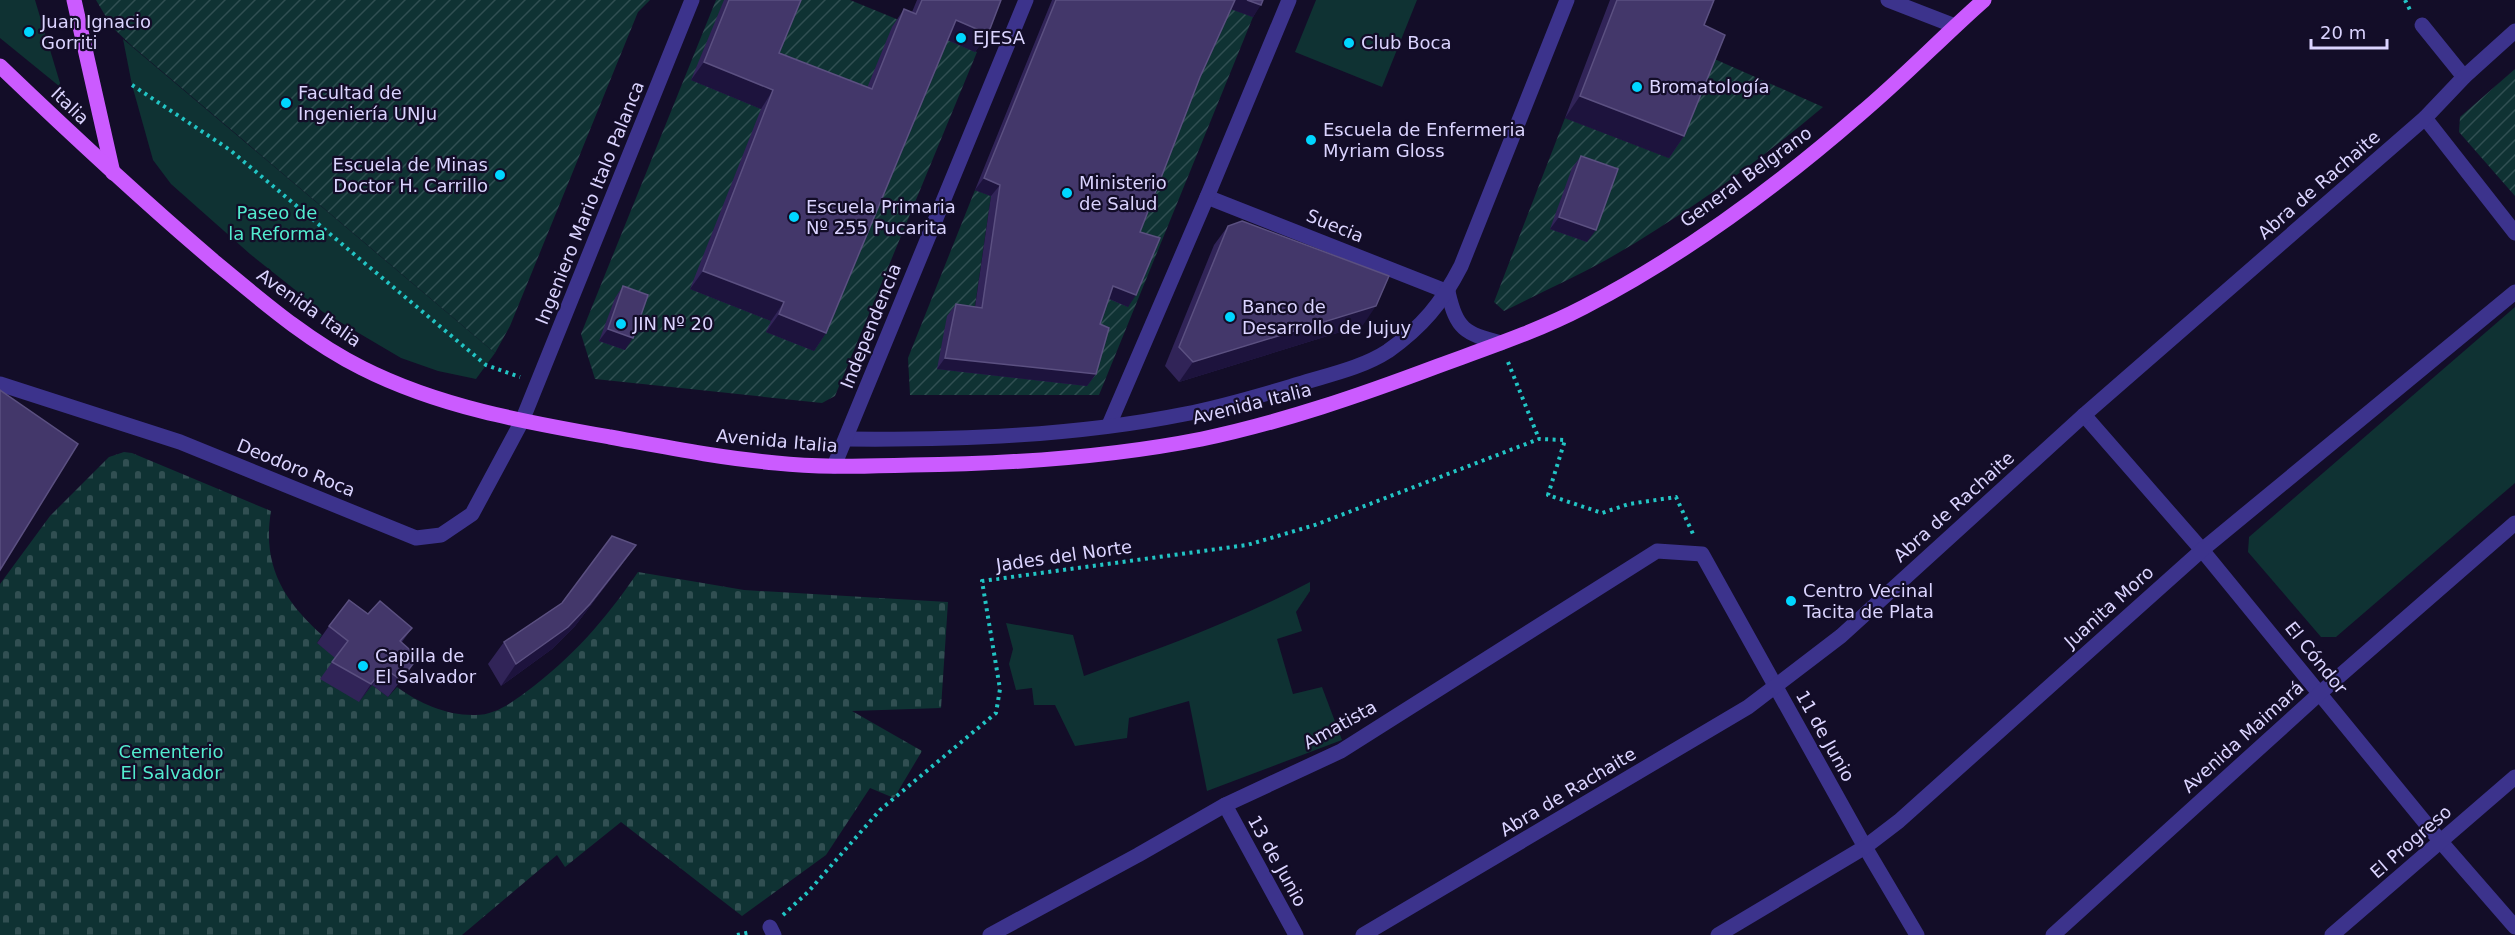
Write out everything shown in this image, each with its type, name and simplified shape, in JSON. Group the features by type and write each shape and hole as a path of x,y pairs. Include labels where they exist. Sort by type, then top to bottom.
{"main road":[{"path":"74,0 112,173"},
{"name":"General Belgrano","path":"1501,342 1581,309 1661,261 1715,225 1811,155 1856,118 1984,0"},
{"name":"Italia","path":"0,66 112,173"},
{"name":"Avenida Italia","path":"112,173 264,303 305,334 368,371 470,409 522,421 718,456 783,464 834,466 976,464 1059,459 1205,438 1332,404 1501,342"}],"street":[{"name":"Ingeniero Mario Italo Palanca","path":"522,421 692,0"},
{"name":"Independencia","path":"834,466 1026,0"},
{"path":"1109,425 1207,197 1288,0"},
{"name":"Avenida Italia","path":"846,439 1045,433 1185,415 1352,368 1386,352 1423,324 1448,292 1461,266 1567,0"},
{"path":"1888,0 1955,26"},
{"path":"2422,25 2464,77"},
{"name":"Abra de Rachaite","path":"1363,935 1738,713 1841,636 2084,415 2425,118 2464,77 2515,31"},
{"path":"2425,118 2515,233"},
{"name":"Suecia","path":"1207,197 1448,292"},
{"path":"1448,292 1452,309 1464,329 1473,335 1501,342"},
{"name":"Juanita Moro","path":"1718,935 1865,847 1899,821 2202,550 2515,292"},
{"name":"Deodoro Roca","path":"0,384 180,442 416,538 441,535 472,514 522,421"},
{"name":"El Cóndor","path":"2084,415 2202,550 2441,842 2515,927"},
{"name":"Avenida Maimará","path":"2053,935 2320,693 2515,522"},
{"name":"Amatista","path":"990,935 1225,805 1341,751 1657,551 1702,554"},
{"name":"11 de Junio","path":"1702,554 1774,687 1917,935"},
{"name":"El Progreso","path":"2332,935 2515,777"},
{"name":"13 de Junio","path":"1225,805 1296,935"}],"path":[{"path":"2404,0 2409,7"},
{"path":"132,85 230,150 486,365 538,383"},
{"path":"1501,342 1539,439 1565,440 1548,495 1602,513 1629,504 1676,497 1702,554"},
{"name":"Jades del Norte","path":"737,935 772,931 880,810 996,713 1000,689 982,581 1247,544 1315,525 1539,439"}],"green space":[{"path":"0,0 35,0 59,86 0,38"},
{"path":"96,0 650,0 638,12 510,326 495,353 132,46 112,27"},
{"path":"716,0 850,0 977,52 835,396 822,403 595,379 581,334"},
{"name":"Club Boca","path":"1316,0 1417,0 1382,87 1295,52"},
{"path":"1229,8 1253,17 1099,395 910,395 908,358 975,190 991,196 973,320 1092,336"},
{"name":"Paseo de la Reforma","path":"123,39 495,353 476,379 438,371 401,358 323,312 250,254 171,184 153,160 132,85"},
{"path":"1710,57 1823,107 1745,169 1663,226 1606,260 1504,311 1494,302 1565,118 1669,158"},
{"path":"2515,69 2515,196 2459,132 2460,117"},
{"path":"2515,307 2515,483 2336,637 2321,637 2248,552 2249,537"},
{"name":"Cementerio El Salvador","path":"124,452 132,453 271,511 269,530 273,565 286,595 322,635 317,643 388,697 397,687 423,703 452,713 481,715 502,708 543,679 573,651 600,622 638,572 744,590 948,602 941,708 852,711 922,751 894,798 870,788 826,855 742,916 621,822 565,867 557,855 462,935 0,935 0,584 50,516 109,457"},
{"path":"1310,582 1310,591 1296,612 1302,631 1277,639 1293,694 1322,687 1342,740 1207,791 1189,701 1129,718 1127,738 1075,746 1055,705 1034,705 1032,688 1016,690 1009,664 1013,649 1006,623 1073,635 1084,676 1227,621"}],"building":[{"name":"Escuela Primaria Nº 255 Pucarita","path":"729,0 801,0 779,53 872,89 904,9 916,14 922,0 1001,0 988,34 956,20 826,333 779,314 784,302 703,271 773,90 704,62"},
{"name":"Ministerio de Salud","path":"1056,0 1235,0 1200,77 1140,232 1160,238 1136,295 1113,286 1100,324 1109,328 1096,374 945,358 956,304 982,308 1000,185 984,178"},
{"path":"1247,0 1263,0 1261,5"},
{"name":"Bromatología","path":"1617,0 1714,0 1704,25 1725,35 1684,136 1580,96"},
{"path":"1581,156 1618,169 1596,230 1559,217"},
{"path":"1242,221 1389,276 1376,306 1193,362 1179,347 1228,226"},
{"path":"623,286 648,295 633,338 608,329"},
{"path":"0,390 78,444 0,570"},
{"path":"612,536 636,545 590,604 568,627 516,664 504,642 562,603"},
{"path":"349,600 368,614 380,601 412,628 400,641 418,657 401,680 384,668 371,684 332,662 348,641 329,626"}],"place":[{"name":"Juan Ignacio Gorriti","path":"29,32"},
{"name":"EJESA","path":"961,38"},
{"name":"Club Boca","path":"1349,43"},
{"name":"Bromatología","path":"1637,87"},
{"name":"Facultad de Ingeniería UNJu","path":"286,103"},
{"name":"Escuela de Enfermeria Myriam Gloss","path":"1311,140"},
{"name":"Escuela de Minas Doctor H. Carrillo","path":"500,175"},
{"name":"Ministerio de Salud","path":"1067,193"},
{"name":"Escuela Primaria Nº 255 Pucarita","path":"794,217"},
{"name":"Banco de Desarrollo de Jujuy","path":"1230,317"},
{"name":"JIN Nº 20","path":"621,324"},
{"name":"Centro Vecinal Tacita de Plata","path":"1791,601"},
{"name":"Capilla de El Salvador","path":"363,666"}]}
